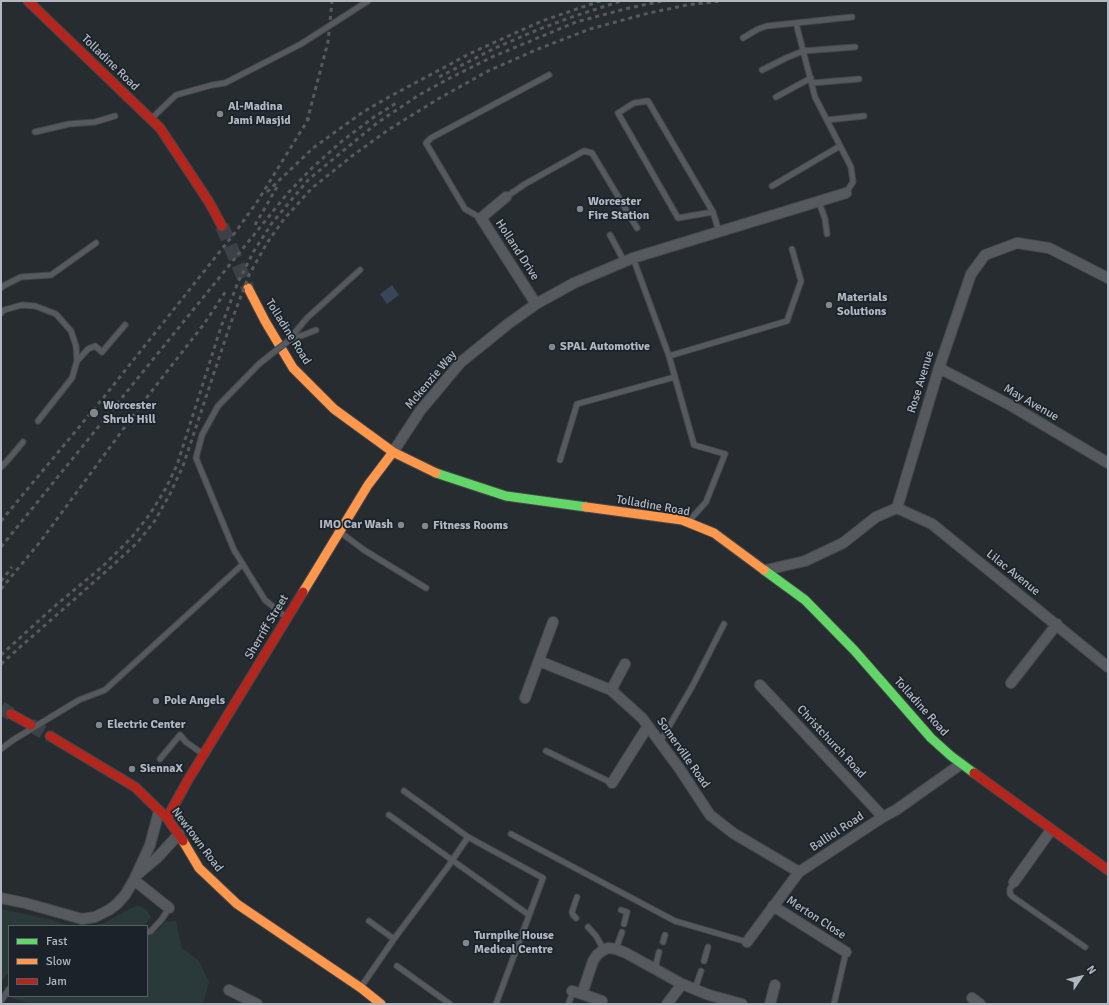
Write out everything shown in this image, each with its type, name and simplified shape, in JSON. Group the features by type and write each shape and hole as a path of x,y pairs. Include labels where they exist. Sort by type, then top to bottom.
{"main road":[{"name":"Tolladine Road","path":"28,1 160,128 198,184 222,226"},
{"name":"Tolladine Road","path":"248,288 265,321 293,368 334,409 393,452 432,472 506,496 682,520 714,533 805,600 854,650 931,738 961,764 1108,870"},
{"name":"Sherriff Street","path":"167,818 368,485 393,452"},
{"path":"11,714 31,726"},
{"name":"Newtown Road","path":"50,736 135,787 167,818 179,834 199,868 237,904 361,988 381,1004"}],"street":[{"name":"Mckenzie Way","path":"393,452 420,411 461,362 508,324 536,304 574,283 629,260 846,193"},
{"name":"Holland Drive","path":"506,197 481,218 536,304"},
{"name":"Rose Avenue","path":"897,508 939,368 971,274 985,255 1017,243 1049,248 1108,278"},
{"name":"May Avenue","path":"939,368 1010,405 1108,463"},
{"path":"766,570 805,561 843,543 876,517 897,508"},
{"name":"Lilac Avenue","path":"897,508 932,524 1057,624 1108,667"},
{"path":"525,698 553,622"},
{"path":"1011,683 1057,624"},
{"name":"Somerville Road","path":"539,661 611,690 642,718 680,768 710,815 733,834 799,872"},
{"path":"611,690 625,664"},
{"name":"Christchurch Road","path":"760,685 883,817"},
{"path":"612,784 648,726"},
{"name":"Balliol Road","path":"747,942 799,872 896,810 961,764"},
{"path":"1,898 82,919 95,917 109,910 125,895 135,878 150,845 159,811"},
{"path":"1014,882 1051,830"},
{"path":"135,878 157,858 179,834"},
{"path":"135,878 169,908"},
{"name":"Merton Close","path":"773,906 846,952"},
{"path":"602,1001 575,992 597,955 608,948 616,949 682,984 695,989 708,999 742,1004"},
{"path":"667,1004 682,984"},
{"path":"770,1004 775,985"},
{"path":"229,990 257,1004"}],"lane":[{"path":"151,119 176,95 212,84 225,83 301,44 368,1"},
{"path":"743,38 763,27 852,17"},
{"path":"796,23 815,97 851,167 853,182 846,193"},
{"path":"762,70 803,51 855,47"},
{"path":"481,218 465,209 426,143 431,138 549,75"},
{"path":"776,97 811,81 859,79"},
{"path":"713,212 678,218 618,113 634,103 648,101 713,212 719,232"},
{"path":"35,132 69,124 95,122 115,116"},
{"path":"827,120 864,116"},
{"path":"772,186 840,146"},
{"path":"506,197 525,184 584,151 592,153 637,228"},
{"path":"819,202 825,219 826,234"},
{"path":"610,235 629,260 669,356 694,445 725,454 706,502 688,523"},
{"path":"1,288 21,278 51,275 96,243"},
{"path":"669,356 787,321 801,281 792,249"},
{"path":"287,617 265,600 234,550 196,458 202,435 218,406 259,364 287,342 306,318 360,270"},
{"path":"1,313 4,310 22,305 35,306 56,314 71,331 76,346 77,361 72,378 38,421"},
{"path":"77,361 88,349 95,346 102,352 125,325"},
{"path":"287,342 316,330"},
{"path":"560,460 577,404 675,377"},
{"path":"1,467 23,442"},
{"path":"339,532 364,550 426,588"},
{"path":"1,749 78,700 105,690 243,564"},
{"path":"660,742 693,685 724,624"},
{"path":"160,759 180,736 204,755"},
{"path":"546,751 612,784"},
{"path":"404,791 468,838 542,878 496,1004"},
{"path":"389,815 529,915"},
{"path":"511,834 675,921 747,942"},
{"path":"361,988 394,939 468,838"},
{"path":"1014,882 1010,889 1010,894 1013,897 1085,947"},
{"path":"576,918 572,912 577,897"},
{"path":"148,931 162,919 169,908"},
{"path":"621,910 627,912 624,924"},
{"path":"368,921 394,939"},
{"path":"588,927 596,936 604,950"},
{"path":"616,949 622,932"},
{"path":"662,942 665,935"},
{"path":"704,961 708,947"},
{"path":"655,969 659,952"},
{"path":"834,1004 846,952"},
{"path":"397,966 450,1004"},
{"path":"695,989 701,971"},
{"path":"1,1001 8,990"},
{"path":"569,1002 575,992"}],"shaded area":[{"path":"137,905 147,910 151,917 145,925 95,925 104,923"},
{"path":"1,909 49,919 67,925 8,925 8,974 1,981"},
{"path":"176,921 182,948 199,961 209,982 203,1004 32,1004 11,998 148,997 148,935 158,930 165,922"}],"water":[{"path":"392,285 399,295 387,304 380,294"}],"tunnel":[{"path":"222,226 248,288"},
{"path":"1,708 11,714"},
{"path":"31,725 50,736"}],"railway":[{"path":"307,121 328,42 332,1"},
{"path":"267,192 313,148 363,112 389,97 469,54 504,38 542,21 600,1"},
{"path":"439,77 493,49 537,30 621,1"},
{"path":"1,655 56,605 103,566 132,537 150,514 166,488 177,465 221,327 238,282 254,251 272,223 309,179 377,123 419,95 450,78 492,57 576,22 663,1"},
{"path":"1,664 137,543 154,522 170,494 183,466 230,325 249,275 267,243 284,219 312,188 388,130 438,99 488,71 538,49 590,29 649,13 687,5 721,1"},
{"path":"1,547 287,194 313,167 342,141 374,117 398,102"},
{"path":"1,521 104,397 237,230 257,202 309,118"},
{"path":"255,225 277,187"},
{"path":"1,589 40,542 144,401 204,324 226,291"},
{"path":"1,581 12,567"}],"traffic: fast":[{"path":"436,473 506,496 586,507"},
{"path":"764,570 805,600 854,650 931,738 951,756 974,773"}],"traffic: slow":[{"path":"248,288 265,321 293,368 334,409 393,452 436,473"},
{"path":"303,592 368,485 393,452"},
{"path":"586,507 682,520 714,533 764,570"},
{"path":"183,841 199,868 237,904 361,988 381,1004"}],"traffic: jam":[{"path":"28,1 160,128 209,202 222,226"},
{"path":"167,818 188,780 303,592"},
{"path":"11,714 31,725"},
{"path":"50,736 135,787 167,818 183,841"},
{"path":"974,773 1108,870"}],"place":[{"name":"Al-Madina Jami Masjid","path":"220,114"},
{"name":"Worcester Fire Station","path":"580,209"},
{"name":"Materials Solutions","path":"829,305"},
{"name":"SPAL Automotive","path":"552,347"},
{"name":"Worcester Shrub Hill","path":"94,413"},
{"name":"IMO Car Wash","path":"401,525"},
{"name":"Fitness Rooms","path":"425,526"},
{"name":"Pole Angels","path":"156,701"},
{"name":"Electric Center","path":"99,725"},
{"name":"SiennaX","path":"132,769"},
{"name":"Turnpike House Medical Centre","path":"466,943"}]}
